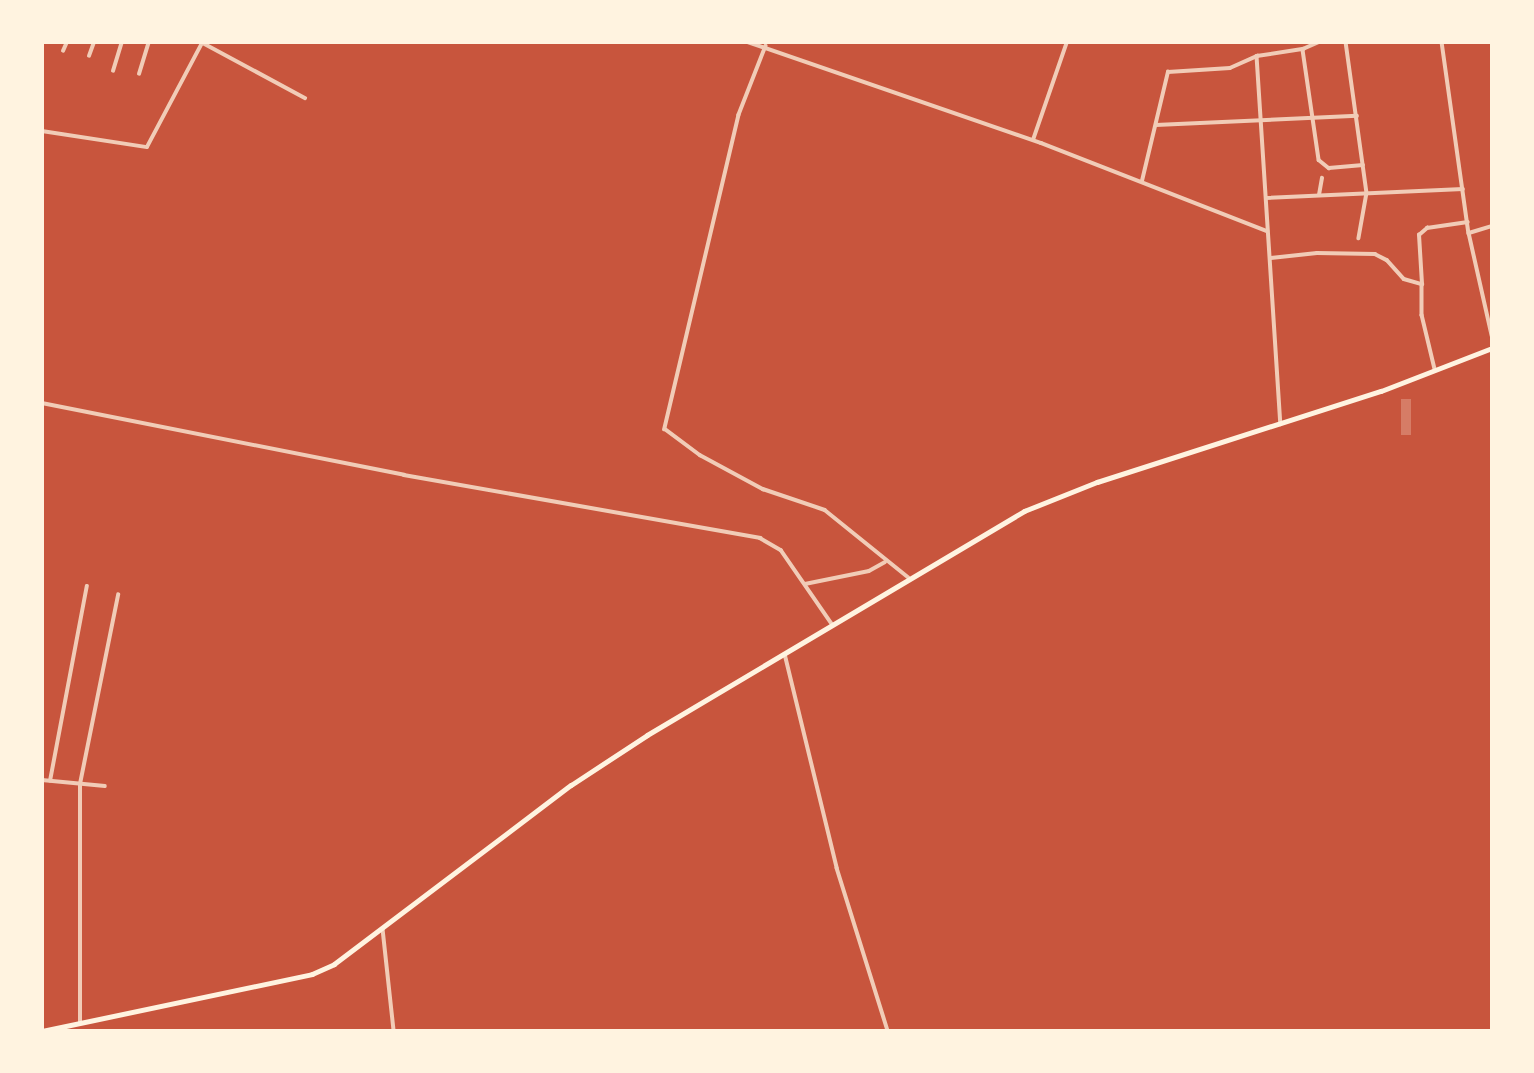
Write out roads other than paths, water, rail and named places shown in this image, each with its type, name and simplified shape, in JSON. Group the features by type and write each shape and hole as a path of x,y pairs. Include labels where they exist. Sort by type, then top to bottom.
{"main road":[{"path":"42,1031 312,974 383,928 571,785 908,577 1024,511 1097,482 1281,425 1492,348"}],"street":[{"path":"63,51 67,42"},
{"path":"89,56 94,42"},
{"path":"113,71 122,42"},
{"path":"139,74 149,42"},
{"path":"42,131 147,147 202,42 305,98"},
{"path":"1032,140 1067,42"},
{"path":"1346,42 1367,193 1359,238"},
{"path":"1442,42 1469,233 1492,335"},
{"path":"752,43 967,121 1032,140 1267,231"},
{"path":"1142,181 1165,78 1172,70 1230,68 1257,56 1303,49 1315,43"},
{"path":"766,47 739,114 665,429 700,456 763,489 824,510 885,562 908,577"},
{"path":"1303,49 1322,165 1363,165"},
{"path":"1257,56 1281,425"},
{"path":"1155,125 1357,116"},
{"path":"1319,195 1322,178"},
{"path":"1266,198 1463,190"},
{"path":"1435,369 1422,315 1419,235 1427,228 1468,222"},
{"path":"1469,233 1492,226"},
{"path":"1271,258 1375,254 1387,260 1404,279 1422,284"},
{"path":"42,403 404,475 760,538 781,550 832,624"},
{"path":"805,584 869,571 885,562"},
{"path":"50,781 87,586"},
{"path":"80,1023 80,784 118,595"},
{"path":"785,654 835,861 888,1031"},
{"path":"42,780 105,786"},
{"path":"383,928 394,1031"}]}
